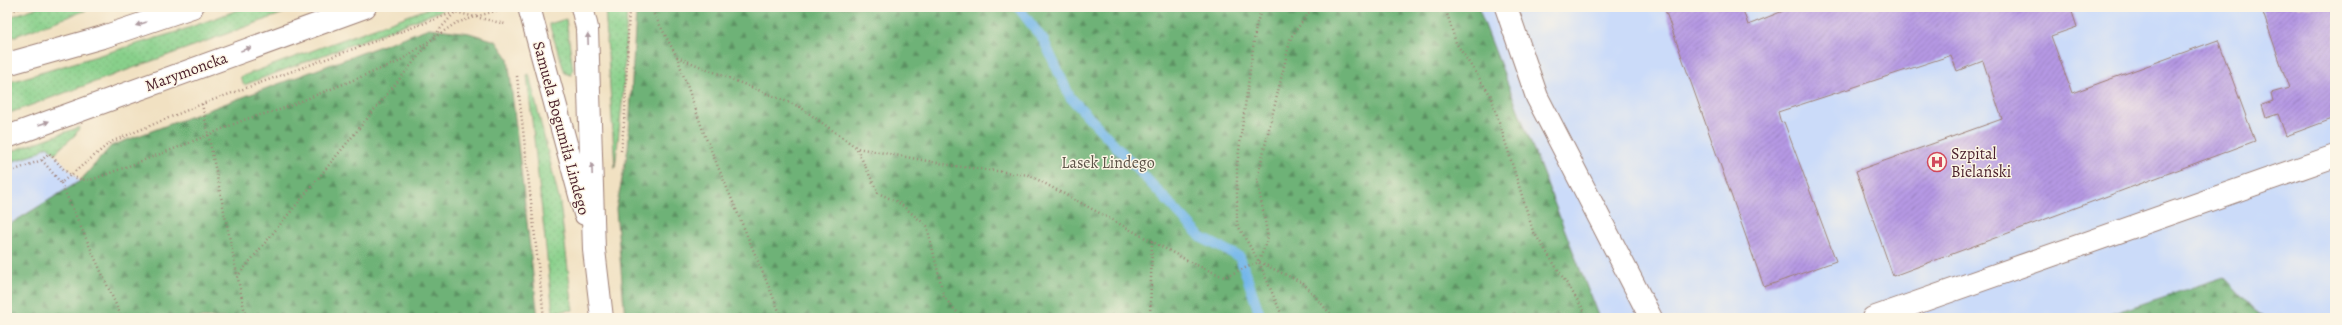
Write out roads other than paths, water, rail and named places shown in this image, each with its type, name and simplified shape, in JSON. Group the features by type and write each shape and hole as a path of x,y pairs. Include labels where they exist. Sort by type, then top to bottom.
{"main road":[{"path":"7,64 103,37 192,7"},
{"name":"Marymoncka","path":"7,137 144,86 366,7"},
{"name":"Samuela Bogumiła Lindego","path":"582,7 587,28 594,250 602,318"},
{"path":"1506,7 1537,97 1651,318"},
{"name":"Samuela Bogumiła Lindego","path":"530,12 594,250"},
{"path":"1873,318 2335,156"}],"waterway":[{"path":"1018,7 1044,41 1070,97 1202,238 1240,257 1261,318"}],"place":[{"name":"Szpital Bielański","path":"1937,162"}],"park label":[{"name":"Lasek Lindego","path":"1108,162"}]}
